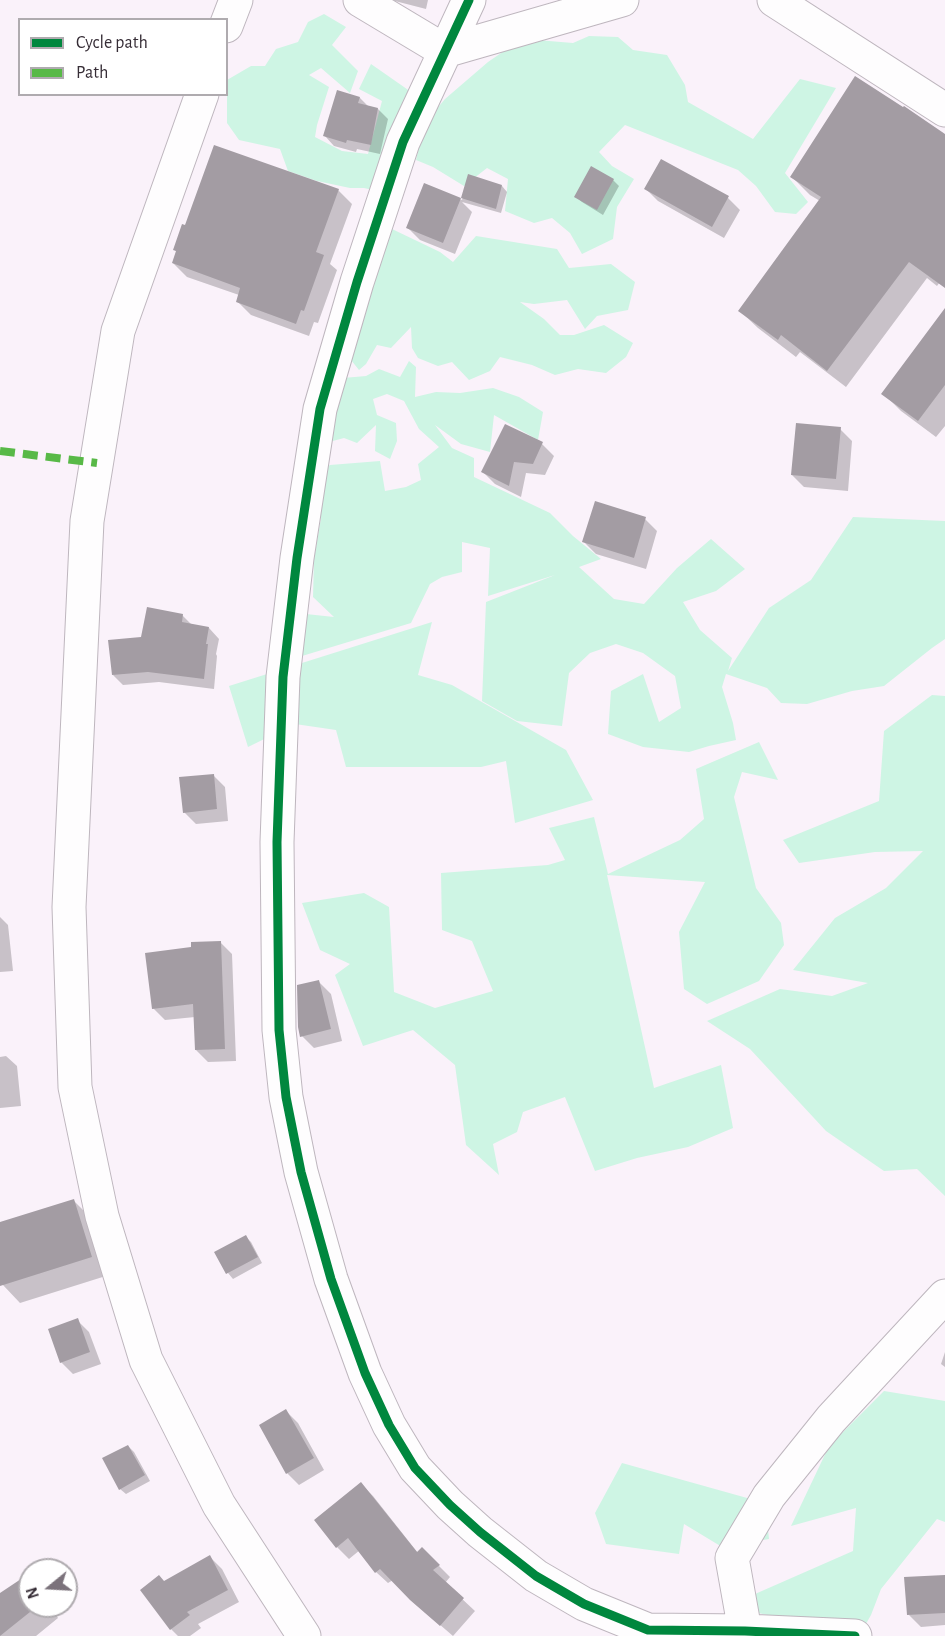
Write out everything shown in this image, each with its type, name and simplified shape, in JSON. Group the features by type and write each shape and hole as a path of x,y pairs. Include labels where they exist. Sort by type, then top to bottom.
{"street":[{"path":"228,21 236,0"},
{"path":"360,0 445,51 622,0"},
{"path":"469,0 404,142 357,282 320,409 307,493 283,677 277,831 279,1030 286,1097 301,1172 335,1290 364,1373 389,1425 415,1468 450,1505 480,1532 536,1576 584,1604 646,1633 745,1630 855,1636"},
{"path":"774,0 941,98"},
{"path":"201,96 118,331 87,521 69,907 75,1087 102,1216 146,1360 219,1505 304,1636"},
{"path":"745,1630 732,1558 769,1496 831,1419 945,1296"}],"green space":[{"path":"324,14 346,27 332,45 358,71 350,93 321,68 309,75 329,87 315,137 342,151 368,154 382,101 359,89 371,64 414,94 407,134 405,188 386,193 364,188 350,188 317,181 288,171 280,149 239,140 227,123 228,79 251,66 265,66 276,49 298,42 308,22"},
{"path":"589,36 618,37 633,50 667,55 685,85 688,102 753,139 800,79 836,88 785,173 808,202 796,214 775,212 756,186 738,170 625,125 599,152 612,166 634,179 617,207 613,239 582,254 570,233 552,218 534,223 505,211 508,179 487,168 464,186 433,167 416,160 424,124 445,99 488,62 507,49 537,40 573,43"},
{"path":"392,229 440,252 453,262 476,236 557,249 569,268 611,264 635,282 628,310 597,316 585,329 567,300 534,304 520,302 544,319 560,335 574,335 604,325 633,343 626,357 606,373 578,369 555,375 532,365 500,357 490,371 469,380 452,362 438,366 418,358 412,348 411,327 391,348 377,345 366,364 359,370 351,360 370,292"},
{"path":"409,361 416,367 415,397 436,392 460,393 493,388 519,397 543,412 538,440 494,415 490,452 461,444 435,425 452,448 474,458 474,477 550,513 601,559 579,567 614,599 644,604 677,568 711,539 745,569 716,591 683,602 700,630 732,658 728,671 769,608 811,580 853,517 945,521 945,639 884,686 852,691 807,704 781,703 767,688 726,674 722,687 736,740 689,752 643,747 608,734 611,691 643,674 659,722 681,708 675,676 643,653 616,644 590,653 569,673 562,726 517,721 482,701 486,602 555,575 488,596 490,548 462,542 462,572 442,577 430,584 411,623 302,656 306,614 334,617 313,597 314,559 321,518 318,472 330,465 380,461 385,491 406,487 421,480 418,464 439,447 419,429 404,401 387,394 373,399 377,415 396,423 397,441 390,459 375,451 376,425 357,443 344,438 329,442 307,420 340,400 343,378 366,376 379,369 400,377"},
{"path":"432,622 418,675 452,685 566,750 593,800 515,823 506,761 481,767 346,767 336,730 295,724 248,747 229,686"},
{"path":"932,695 945,696 945,1196 917,1169 884,1171 826,1131 750,1049 707,1021 780,989 832,996 868,983 793,970 835,918 886,888 923,851 875,852 799,863 783,840 879,801 884,731"},
{"path":"759,742 778,780 742,772 734,797 756,888 781,923 784,945 759,981 707,1004 684,989 679,932 705,882 607,875 654,1088 721,1065 733,1128 688,1147 637,1158 595,1171 565,1097 523,1112 517,1132 493,1144 499,1175 466,1145 455,1065 413,1030 363,1046 335,975 350,964 320,950 302,903 364,893 389,907 394,992 435,1008 493,991 472,941 442,930 441,873 548,865 565,860 549,828 594,817 608,874 680,840 704,819 696,769"},
{"path":"884,1391 945,1401 945,1522 937,1519 881,1589 871,1615 859,1636 741,1609 755,1594 853,1551 856,1508 791,1526 829,1446"},
{"path":"622,1463 765,1503 769,1539 722,1547 684,1524 679,1554 606,1544 595,1513"}],"building":[{"path":"855,76 945,134 945,288 909,262 827,371 781,335 778,340 738,311 821,197 790,177"},
{"path":"337,90 360,97 358,103 378,108 371,145 347,140 346,143 323,136"},
{"path":"214,145 339,189 316,252 324,255 304,311 301,310 296,324 236,302 240,288 172,263 176,251 173,250 182,224 185,225"},
{"path":"661,159 729,196 712,227 644,189"},
{"path":"591,166 614,179 597,210 574,197"},
{"path":"468,174 502,185 496,209 461,198"},
{"path":"424,183 461,198 443,243 406,228"},
{"path":"945,308 945,385 918,421 881,394"},
{"path":"796,423 841,427 836,479 791,475"},
{"path":"505,424 543,442 533,464 514,462 509,486 481,472"},
{"path":"595,501 646,517 634,558 582,542"},
{"path":"147,607 183,614 182,622 209,627 204,679 148,672 112,675 108,640 141,637"},
{"path":"214,774 217,809 183,813 179,777"},
{"path":"221,941 225,1049 195,1050 193,1004 152,1009 145,953 191,947 191,942"},
{"path":"319,980 331,1029 300,1037 297,985"},
{"path":"74,1199 92,1257 0,1286 0,1222"},
{"path":"246,1235 258,1257 226,1274 214,1252"},
{"path":"78,1318 90,1352 60,1363 48,1329"},
{"path":"286,1409 314,1458 286,1474 259,1425"},
{"path":"128,1445 145,1475 119,1490 102,1458"},
{"path":"361,1482 417,1552 422,1547 440,1565 433,1570 464,1598 440,1626 410,1600 380,1569 375,1573 348,1538 336,1548 314,1520"},
{"path":"210,1555 228,1590 187,1612 190,1615 170,1630 140,1590 159,1575 164,1581"},
{"path":"945,1575 945,1613 907,1615 904,1577"},
{"path":"18,1581 18,1618 22,1618 0,1636 0,1593"}],"marked path":[{"path":"0,451 97,463"}],"cycle path":[{"path":"469,0 403,142 357,282 320,409 297,558 283,677 277,842 279,1030 286,1097 301,1172 331,1279 365,1373 389,1425 415,1468 450,1505 480,1532 536,1576 584,1604 648,1630 745,1631 855,1636"}]}
